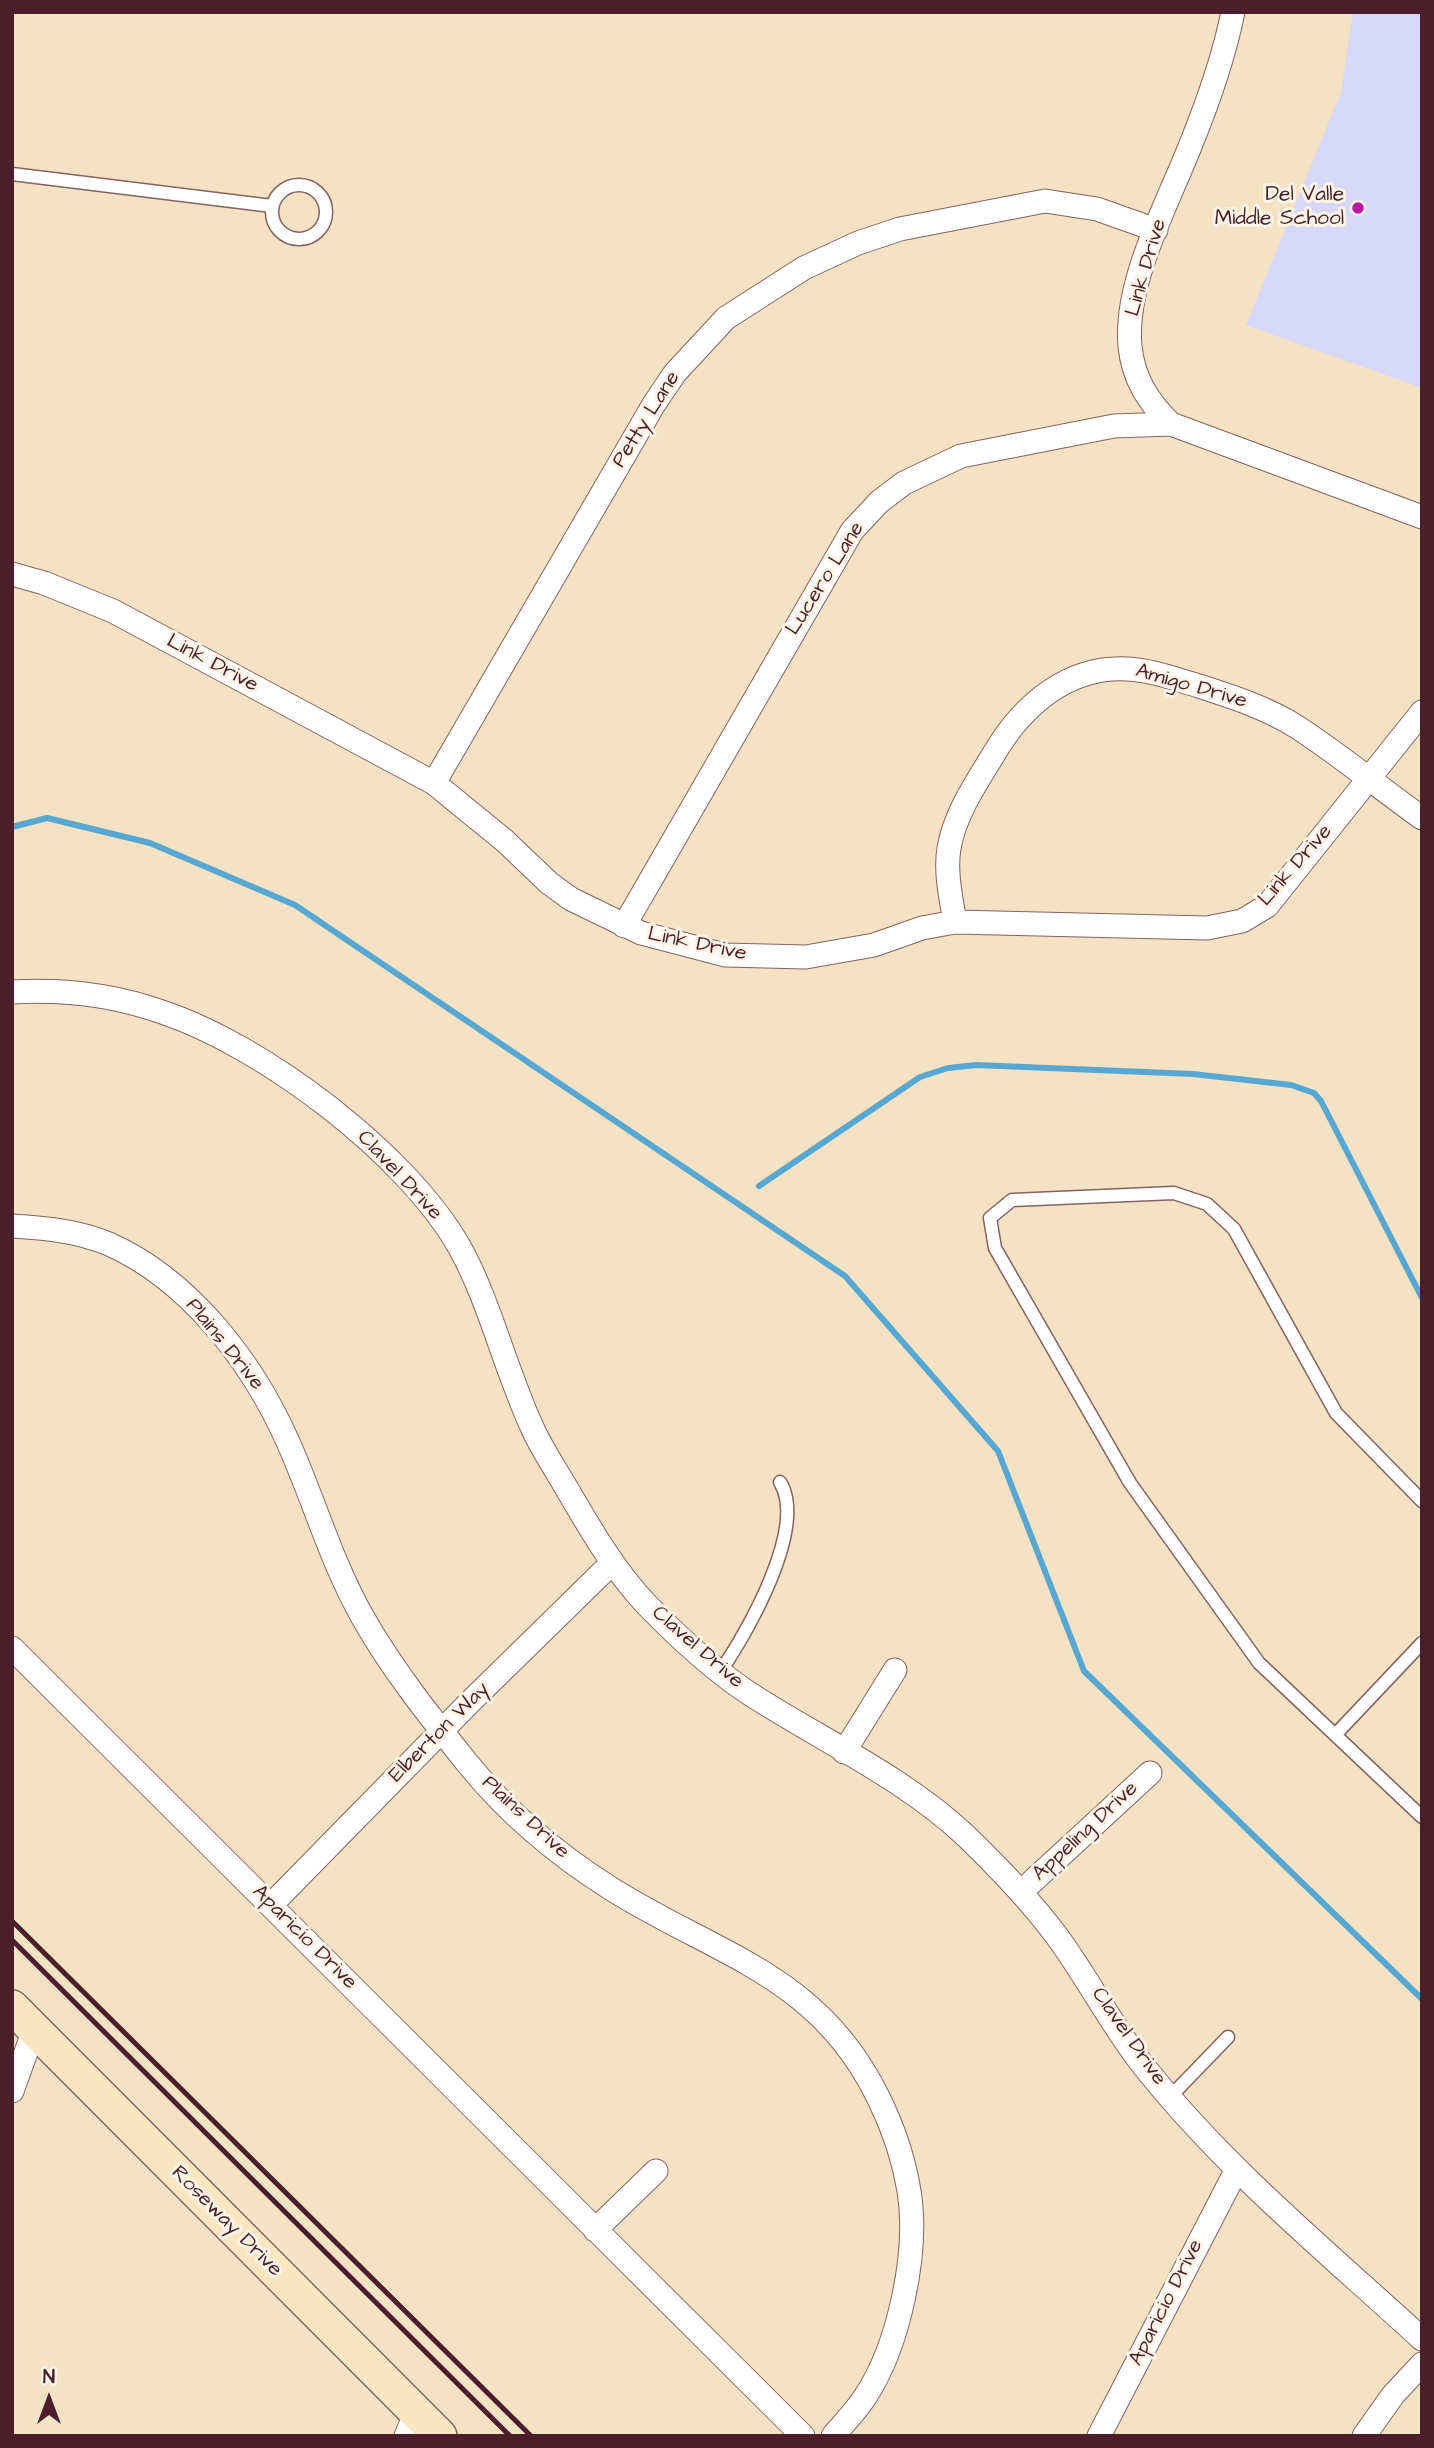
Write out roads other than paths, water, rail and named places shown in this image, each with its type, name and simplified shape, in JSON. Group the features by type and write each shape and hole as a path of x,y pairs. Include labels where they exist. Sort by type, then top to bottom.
{"street":[{"name":"Link Drive","path":"1233,12 1217,72 1156,230 1133,300 1130,346 1142,390 1171,424 1422,517"},
{"name":"Petty Lane","path":"434,783 654,404 675,373 726,318 804,268 858,243 900,229 1045,201 1097,209 1156,230"},
{"name":"Lucero Lane","path":"624,926 852,531 879,502 904,483 961,456 1114,426 1171,424"},
{"name":"Link Drive","path":"12,574 44,583 113,611 434,783 571,899 624,926 686,947 763,958 806,957 874,945 922,928 955,922 1207,928 1242,921 1267,906 1422,712"},
{"name":"Amigo Drive","path":"955,922 949,884 949,848 965,802 1010,727 1031,705 1048,691 1091,671 1125,669 1150,672 1266,710 1297,727 1422,818"},
{"name":"Clavel Drive","path":"12,992 72,992 121,1000 196,1025 295,1083 351,1123 390,1160 429,1201 461,1250 533,1430 611,1564 671,1630 720,1672 915,1796 961,1832 1022,1891 1077,1965 1123,2038 1170,2097 1236,2171 1422,2339"},
{"name":"Plains Drive","path":"12,1226 68,1231 108,1244 170,1282 197,1307 242,1360 264,1395 289,1443 322,1530 363,1618 445,1731 500,1800 566,1857 608,1887 655,1915 757,1966 817,2012 841,2041 878,2097 907,2181 911,2238 905,2285 891,2340 866,2396 833,2436"},
{"name":"Elberton Way","path":"271,1905 611,1564"},
{"name":"Aparicio Drive","path":"12,1648 803,2436"},
{"path":"844,1752 895,1670"},
{"name":"Appeling Drive","path":"1022,1891 1150,1773"},
{"path":"12,2091 23,2018"},
{"name":"Roseway Drive","path":"23,2018 411,2424 440,2436"},
{"path":"595,2230 656,2171"},
{"name":"Aparicio Drive","path":"1099,2436 1236,2171"},
{"path":"1364,2436 1393,2395 1422,2364"}],"lane":[{"path":"12,174 272,206"},
{"path":"306,185 320,194 325,201 326,220 315,234 297,239 281,232 275,224 272,206 275,198 288,186 306,185"},
{"path":"1422,1501 1336,1413 1234,1229 1208,1205 1174,1193 1012,1200 990,1218 995,1248 1130,1483 1259,1663 1422,1816"},
{"path":"720,1672 758,1610 768,1587 787,1523 787,1493 780,1482"},
{"path":"1335,1735 1422,1643"},
{"path":"1170,2097 1228,2037"}],"waterway":[{"path":"12,827 47,818 150,843 295,905 845,1276 998,1451 1084,1671 1422,1999"},
{"path":"759,1186 920,1077 948,1068 976,1065 1193,1074 1291,1085 1314,1093 1321,1101 1422,1298"}],"railway":[{"path":"12,1921 531,2436"},
{"path":"12,1940 510,2436"}],"place":[{"name":"Del Valle Middle School","path":"1358,208"}]}
